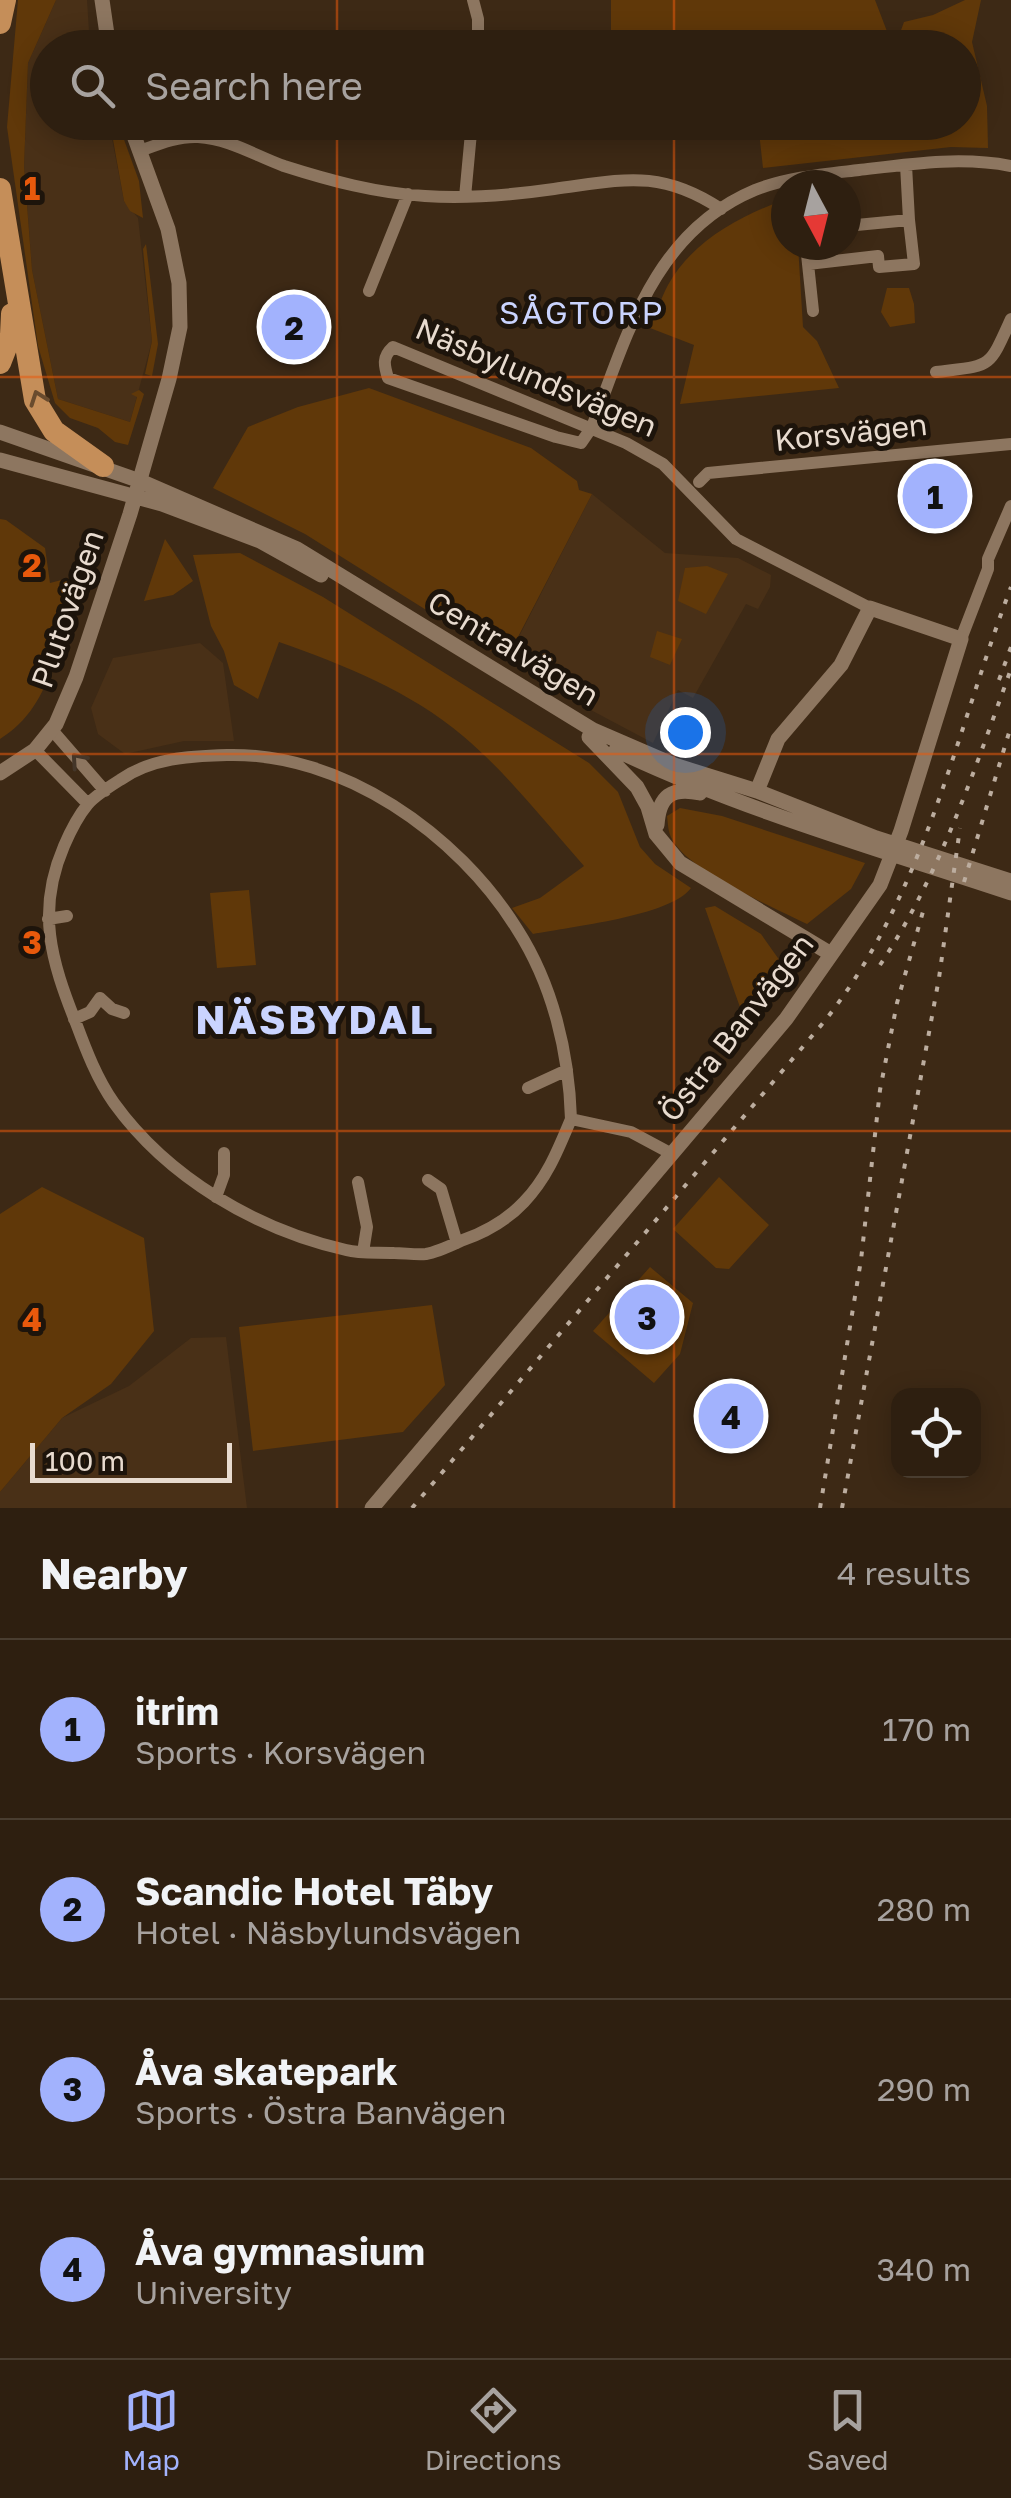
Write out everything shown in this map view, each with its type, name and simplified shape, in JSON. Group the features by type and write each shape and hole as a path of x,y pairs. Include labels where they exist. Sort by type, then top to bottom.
{"highway":[{"path":"0,23 5,0"},
{"path":"0,189 36,400 54,431 103,466"},
{"path":"0,363 12,335 14,280"}],"street":[{"path":"102,0 106,30"},
{"path":"473,0 478,30"},
{"name":"Plutovägen","path":"0,773 35,750 52,730 76,677 169,379 180,327 179,283 168,229 136,140"},
{"path":"140,151 171,140"},
{"path":"215,140 360,188 464,197 642,179 694,191 721,210"},
{"path":"464,197 470,140"},
{"path":"861,172 965,161 1011,166"},
{"path":"808,264 878,256 879,268 914,264 906,165"},
{"path":"592,427 636,309 670,256 721,210 771,185"},
{"path":"369,291 408,194"},
{"path":"861,225 909,220"},
{"path":"808,260 813,311"},
{"path":"936,372 977,367 994,358 1011,319"},
{"name":"Näsbylundsvägen","path":"592,427 581,443 556,437 388,378 384,363 393,346 592,427 663,464 736,539 870,608 960,639"},
{"name":"Centralvägen","path":"0,432 103,466 137,488 260,541 392,616 588,738 668,775 752,797"},
{"name":"Korsvägen","path":"699,482 708,474 1011,444"},
{"name":"Centralvägen","path":"0,460 137,488 296,549 593,730 873,843 1008,886"},
{"name":"Östra Banvägen","path":"372,1508 786,1019 880,885 901,831 960,639 1011,506"},
{"path":"656,834 658,807 670,794 685,790 752,797 778,738 841,665 870,608"},
{"path":"52,730 105,791"},
{"path":"588,738 637,787 656,834 680,863 830,954"},
{"path":"35,750 88,804"},
{"path":"246,755 281,759 330,772 386,800 432,832 473,873 517,928 544,982 563,1040 570,1119 548,1173 522,1205 488,1231 427,1254 350,1252 280,1231 216,1197 152,1146 114,1104 74,1019 55,959 46,910 54,868 88,804 140,767 195,756 246,755"},
{"path":"48,919 67,916"},
{"path":"74,1019 90,1012 100,998 124,1013"},
{"path":"528,1088 567,1070"},
{"path":"570,1119 631,1132 672,1154"},
{"path":"216,1197 224,1175 224,1153"},
{"path":"428,1180 441,1189 457,1242"},
{"path":"358,1182 367,1227 363,1252"}],"shaded area":[{"path":"18,0 56,0 43,30 30,30 24,166 32,270 58,399 130,422 137,397 131,394 139,390 144,394 128,445 70,418 55,403 38,346 7,127"},
{"path":"56,0 87,0 89,30 43,30"},
{"path":"611,0 875,0 886,30 611,30"},
{"path":"965,0 981,0 975,30 901,30 904,22 933,15"},
{"path":"30,58 30,140 112,140 124,201 138,218 152,341 130,422 58,399 32,270 24,166"},
{"path":"981,80 987,106 988,148 951,147 763,168 760,140 981,140"},
{"path":"113,140 124,140 139,181 143,218 130,211 124,201"},
{"path":"771,205 771,260 799,260 803,327 817,341 839,388 680,404 694,345 650,328 678,269 704,242"},
{"path":"146,244 158,344 152,376 145,374 152,341 143,249"},
{"path":"887,288 909,288 915,323 890,327 881,312"},
{"path":"369,388 531,448 577,481 579,490 592,494 506,660 305,534 213,488 248,427 298,407"},
{"path":"592,494 665,553 738,558 771,575 770,587 758,609 746,604 693,698 678,690 653,743 507,660"},
{"path":"0,519 45,548 50,583 77,576 44,687 19,724 0,739"},
{"path":"165,539 193,581 173,595 144,601"},
{"path":"240,553 323,597 589,763 618,792 640,847 655,864 691,888 680,898 642,913 533,934 512,908 540,898 584,866 511,782 463,736 399,693 279,642 258,699 234,685 224,651 211,626 193,555"},
{"path":"707,566 728,574 706,614 678,601 685,568"},
{"path":"657,631 682,639 670,665 650,657"},
{"path":"200,643 223,663 234,741 184,741 125,754 98,734 91,708 113,658"},
{"path":"680,808 722,816 865,863 851,889 807,924 733,887 681,851 671,837 667,816"},
{"path":"249,890 256,965 217,968 210,893"},
{"path":"715,906 761,934 780,961 747,1027 705,908"},
{"path":"719,1177 769,1225 729,1269 716,1268 673,1229"},
{"path":"42,1187 144,1238 154,1331 111,1384 62,1418 0,1492 0,1214"},
{"path":"650,1267 693,1303 680,1354 654,1383 593,1331"},
{"path":"432,1305 445,1385 403,1432 253,1451 239,1327"},
{"path":"226,1337 247,1508 0,1508 0,1492 62,1418 129,1386 191,1338"}],"railway":[{"path":"412,1508 823,1023 858,974 912,869 1011,587"},
{"path":"999,680 1011,647"},
{"path":"880,965 938,859 1011,669"},
{"path":"964,882 1011,726"},
{"path":"842,1508 939,978 960,828"},
{"path":"820,1508 861,1260 880,1090 897,1003 924,908"}],"place":[{"name":"Scandic Hotel Täby","path":"294,327"},
{"name":"itrim","path":"935,496"},
{"name":"Åva skatepark","path":"647,1317"},
{"name":"Åva gymnasium","path":"731,1416"}],"district":[{"name":"SÅGTORP","path":"582,313"},
{"name":"NÄSBYDAL","path":"315,1020"}]}
